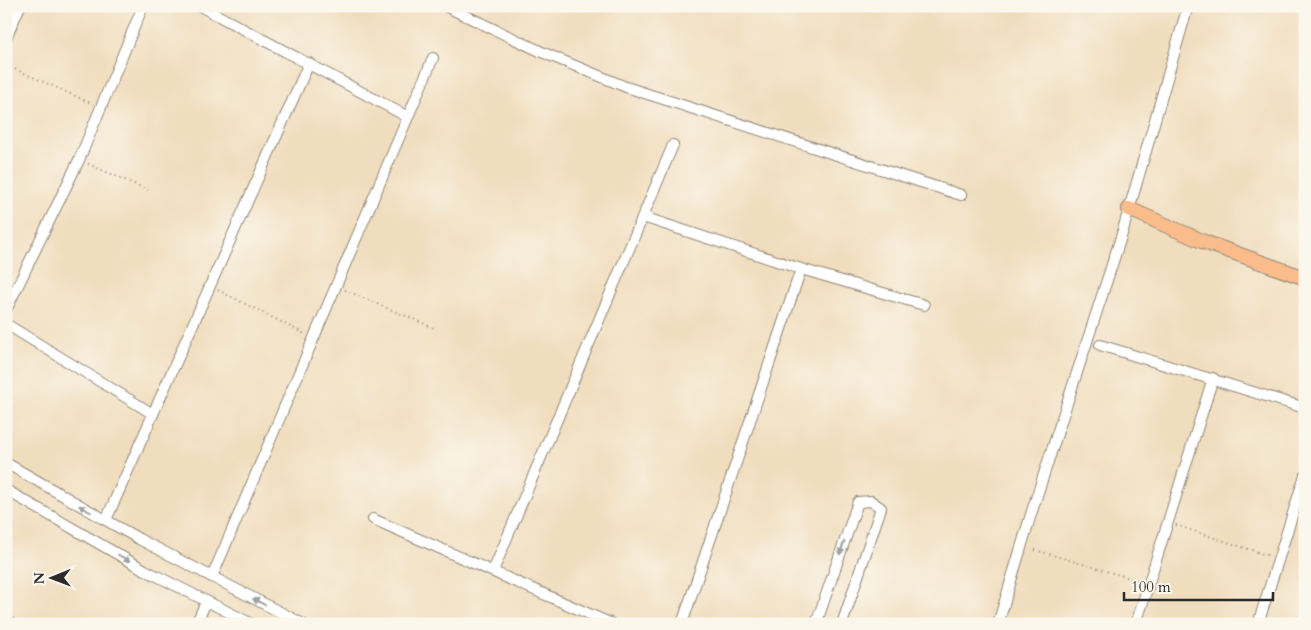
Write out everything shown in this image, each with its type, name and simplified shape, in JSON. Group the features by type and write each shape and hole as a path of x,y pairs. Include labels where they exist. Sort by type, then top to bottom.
{"main road":[{"path":"1129,209 1204,242 1305,278"}],"street":[{"path":"6,38 20,6"},
{"path":"6,310 79,160 142,6"},
{"path":"200,6 408,118"},
{"path":"444,6 544,53 650,96 961,196"},
{"path":"998,624 1032,511 1129,209 1188,6"},
{"path":"212,577 433,58"},
{"path":"106,520 309,63"},
{"path":"493,571 673,145"},
{"path":"643,217 801,269 924,305"},
{"path":"682,624 801,269"},
{"path":"6,324 153,414"},
{"path":"1100,344 1305,408"},
{"path":"1136,624 1213,378"},
{"path":"6,463 106,520 303,624"},
{"path":"1258,624 1305,475"},
{"path":"6,490 85,536 206,602 252,624"},
{"path":"816,624 858,502 870,501 881,508 842,624"},
{"path":"373,519 612,624"},
{"path":"196,624 206,602"},
{"path":"6,620 12,624"}],"path":[{"path":"6,66 101,108"},
{"path":"79,160 148,190"},
{"path":"210,286 314,338"},
{"path":"336,287 434,328"},
{"path":"1167,522 1278,558"},
{"path":"1035,550 1148,583"}]}
